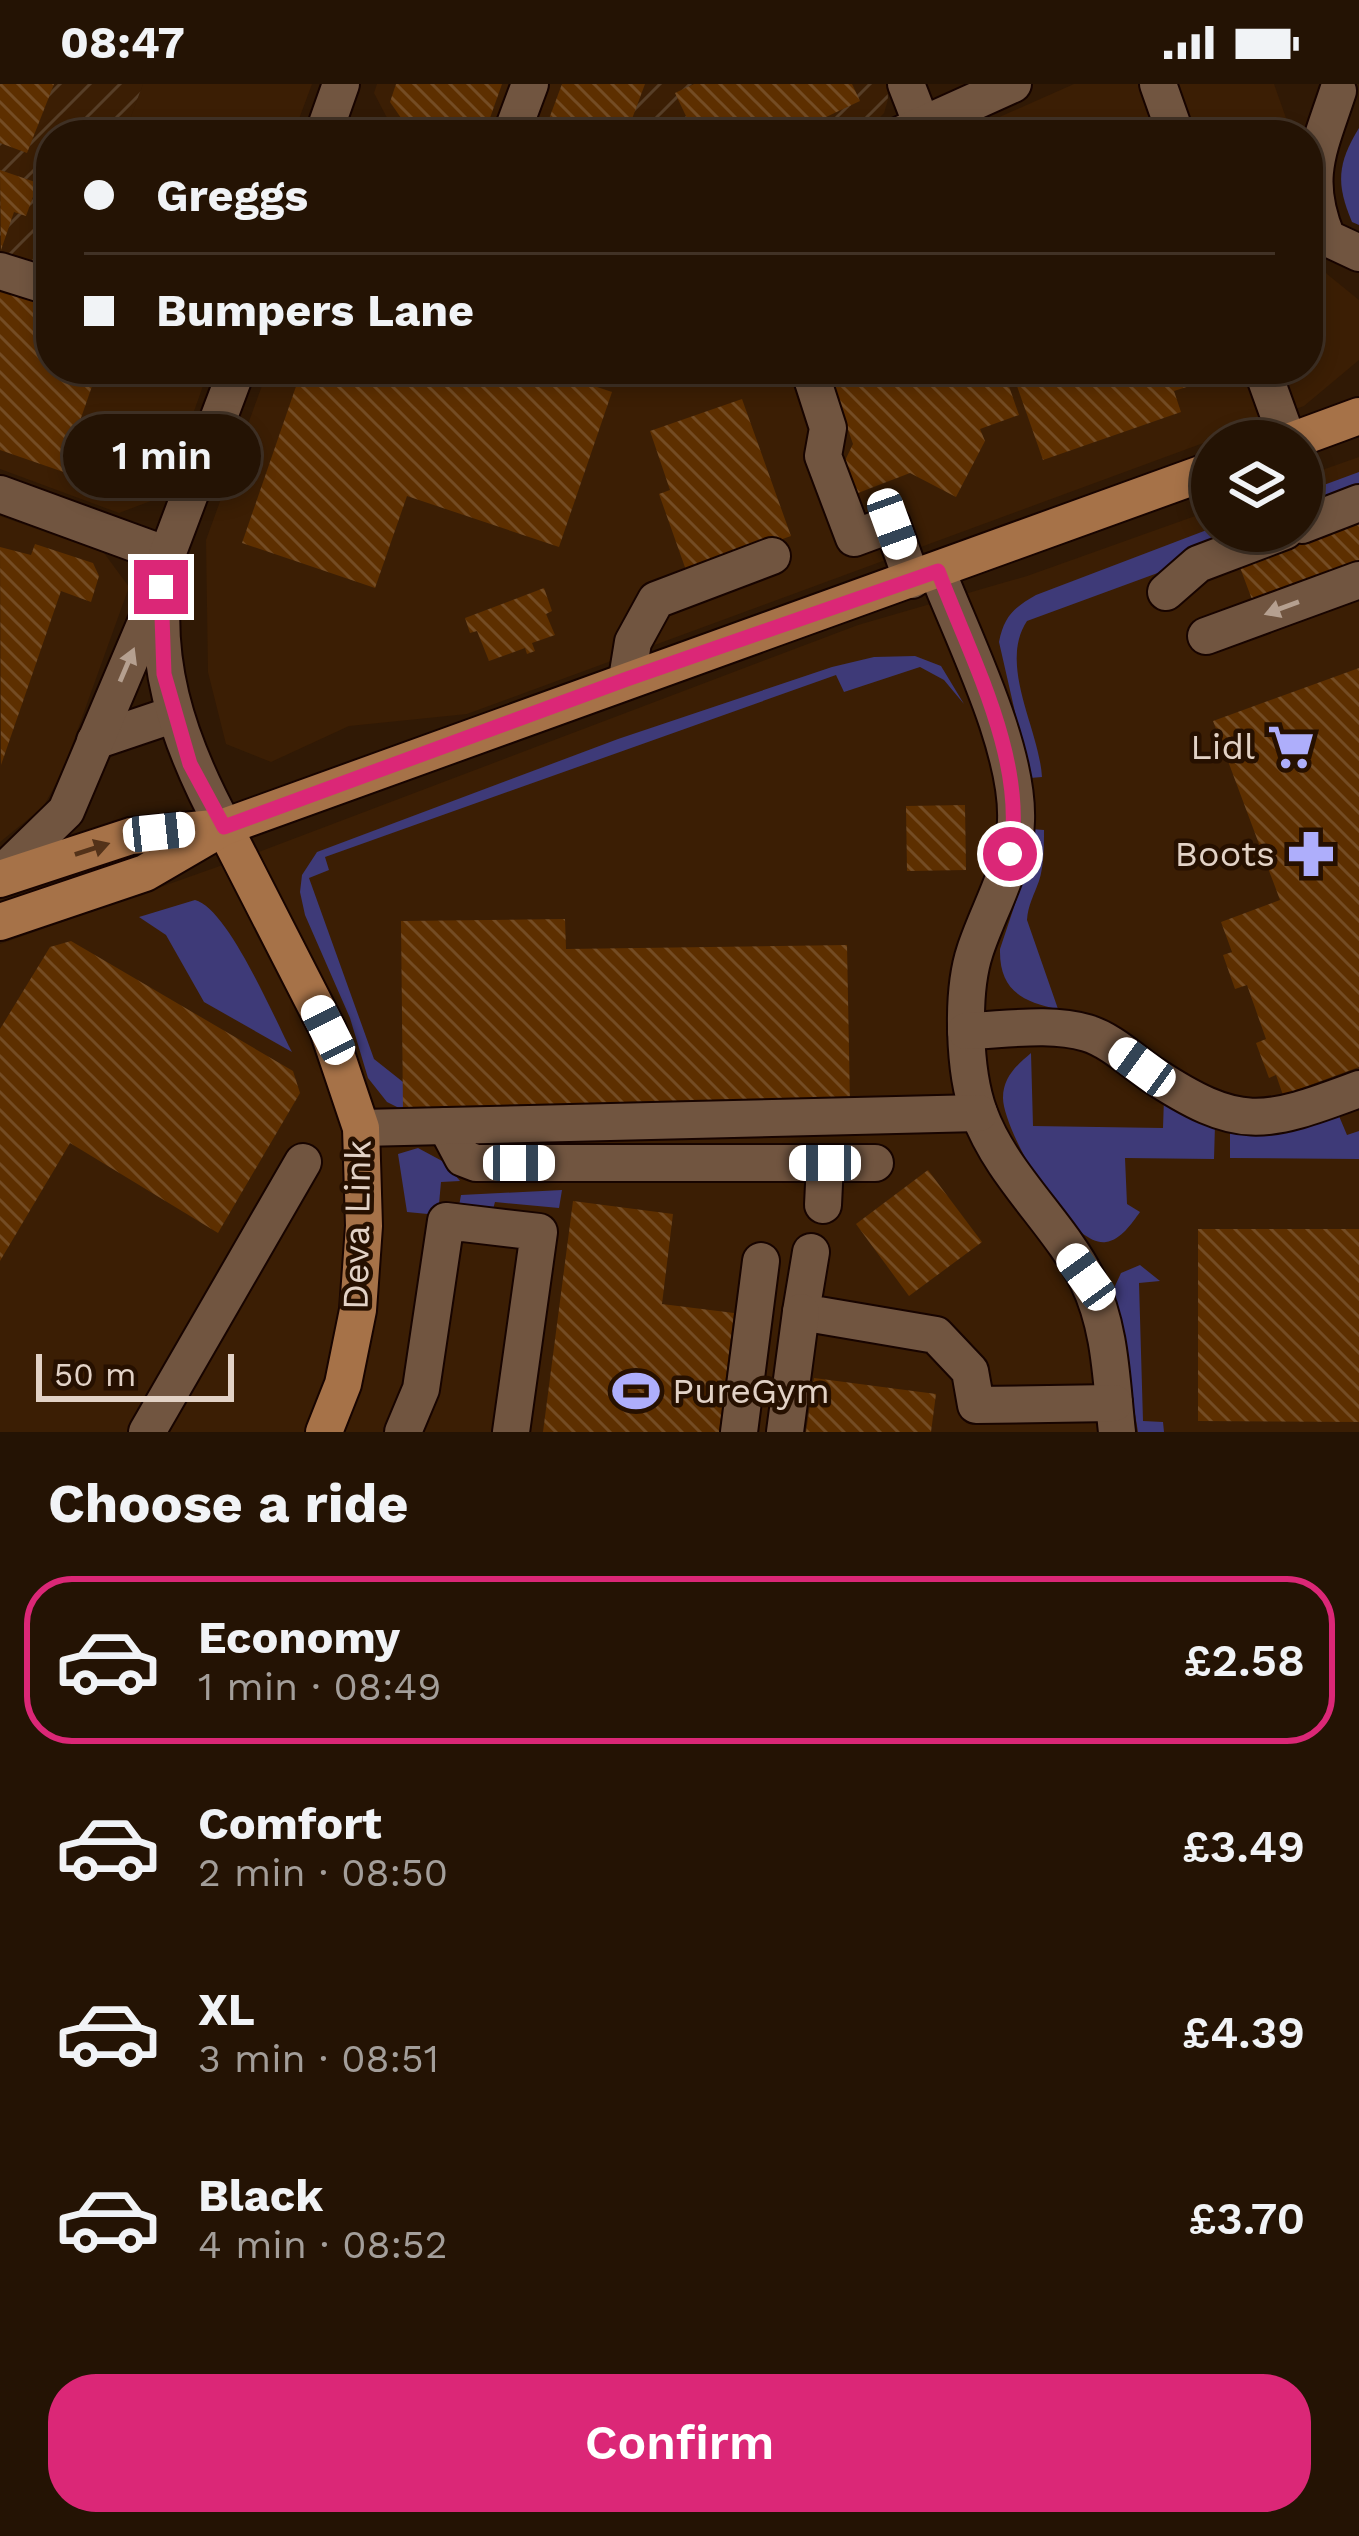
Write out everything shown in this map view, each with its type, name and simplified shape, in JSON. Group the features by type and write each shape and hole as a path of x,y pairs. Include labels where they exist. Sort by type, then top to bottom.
{"main road":[{"path":"1323,429 1359,416"},
{"path":"0,922 145,873 224,827 1191,478"},
{"path":"0,877 131,836 224,827"},
{"name":"Deva Link","path":"224,827 328,1030 362,1128 364,1226 358,1310 343,1384 323,1432"}],"street":[{"path":"328,120 341,84"},
{"path":"517,120 530,84"},
{"path":"906,84 910,120"},
{"path":"933,120 1013,84"},
{"path":"1158,84 1171,120"},
{"path":"1323,138 1339,88"},
{"path":"1323,228 1327,238 1359,253"},
{"path":"0,271 36,282"},
{"path":"0,877 66,811 164,571 232,384"},
{"path":"802,1312 936,1335 970,1371 974,1418 1115,1418 1107,1328 1086,1277 1025,1194 979,1113 966,1031 974,955 1003,886 1016,821 1007,756 925,575 892,524 854,538 824,456 828,428 814,384"},
{"path":"1270,384 1290,420"},
{"path":"1323,422 1359,398"},
{"path":"0,494 164,571"},
{"path":"1323,516 1359,503"},
{"path":"1166,592 1198,563 1228,552"},
{"path":"627,679 633,642 656,599 772,556"},
{"path":"164,571 164,674 190,764 224,827"},
{"path":"1206,636 1359,580"},
{"path":"95,741 175,714"},
{"path":"966,1031 1070,1029 1092,1034 1182,1094 1222,1112 1251,1117 1274,1119 1359,1089"},
{"path":"362,1128 979,1113"},
{"path":"446,1126 463,1157 476,1163 875,1163"},
{"path":"150,1431 303,1162"},
{"path":"823,1205 825,1163"},
{"path":"404,1432 421,1389 446,1221 539,1232 511,1432"},
{"path":"785,1432 811,1252"},
{"path":"739,1432 760,1261"}],"shaded area":[{"path":"0,84 143,84 130,120 36,120 36,272 0,259"},
{"path":"143,84 312,84 299,120 130,120"},
{"path":"377,84 563,84 550,120 388,120 374,93"},
{"path":"563,84 887,84 888,99 877,120 550,120"},
{"path":"1074,84 1274,84 1287,120 993,120"},
{"path":"1359,128 1359,225 1352,222 1347,209 1341,174"},
{"path":"0,259 36,337 36,384 204,384 164,496 119,513 0,469"},
{"path":"1323,268 1359,300 1359,360 1304,406 1266,420 1191,420 1191,448 467,714 349,726 271,762 226,744 208,672 206,540 263,384 1323,384"},
{"path":"1359,457 1359,1432 0,1432 0,944 248,856 858,625 1027,576 1191,517 1191,552 1323,552 1323,470"},
{"path":"1359,472 1359,500 1323,513 1323,485"},
{"path":"0,516 104,553 129,587 62,773 43,807 0,842"},
{"path":"1191,536 1191,552 1215,552 1027,621 1019,638 1018,677 1042,777 1030,778 999,642 1011,614 1036,595"},
{"path":"915,656 941,666 964,704 944,680 920,667 844,692 836,675 325,857 329,870 309,878 374,1059 403,1082 403,1110 387,1102 368,1078 350,1018 305,915 302,875 317,852 618,739 832,667 874,657"},
{"path":"1032,829 1044,830 1043,856 1027,920 1058,1009 1015,992 1001,963 1000,949 1030,859"},
{"path":"195,900 208,908 236,943 292,1052 204,1002 166,935 139,917"},
{"path":"1031,1053 1033,1126 1163,1128 1164,1098 1215,1125 1214,1159 1125,1158 1127,1204 1140,1212 1117,1238 1091,1239 1075,1227 1041,1184 1006,1114 1005,1084"},
{"path":"1339,1116 1347,1135 1359,1131 1359,1159 1230,1158 1230,1129 1285,1130"},
{"path":"418,1148 444,1162 460,1181 441,1182 438,1215 407,1212 398,1154"},
{"path":"562,1190 559,1208 495,1202 490,1220 457,1217 461,1195"},
{"path":"1140,1265 1160,1281 1139,1283 1143,1421 1163,1422 1164,1432 1138,1432 1116,1300 1121,1273"}],"building":[{"path":"0,84 54,84 36,120 27,153 0,143"},
{"path":"396,84 502,84 489,120 402,120 390,102"},
{"path":"562,84 645,84 632,120 549,120"},
{"path":"694,84 852,84 860,101 820,120 688,120 675,93"},
{"path":"0,170 36,182 26,216 14,212 1,250"},
{"path":"0,281 36,293 36,384 93,384 74,438 89,443 78,477 0,450"},
{"path":"297,384 588,384 612,392 559,547 407,496 375,588 242,543"},
{"path":"832,384 1008,384 1019,415 980,429 985,441 956,497 910,473 845,498 837,477 853,444"},
{"path":"1016,384 1196,384 1174,391 1181,412 1043,460"},
{"path":"742,399 791,536 687,573 659,494 670,490 650,431"},
{"path":"1359,517 1359,571 1253,602 1236,557 1251,552 1323,552 1323,529"},
{"path":"35,544 93,563 99,576 91,602 61,591 1,765 0,547 31,555"},
{"path":"544,588 552,611 546,614 555,635 532,643 535,651 527,654 525,648 489,661 477,631 470,633 465,618"},
{"path":"1359,668 1359,1067 1283,1095 1276,1075 1269,1078 1256,1043 1266,1039 1247,985 1235,989 1223,955 1232,952 1221,922 1280,900 1213,721"},
{"path":"965,805 966,870 907,871 906,806"},
{"path":"565,919 566,949 847,945 850,1104 403,1110 401,921"},
{"path":"71,941 293,1071 300,1093 218,1233 70,1143 0,1261 0,1029 50,947"},
{"path":"928,1170 982,1242 909,1296 856,1224"},
{"path":"573,1201 673,1214 662,1304 734,1313 719,1432 543,1432"},
{"path":"1198,1229 1359,1229 1359,1422 1198,1421"},
{"path":"814,1378 936,1394 931,1432 806,1432"}],"place":[{"name":"Lidl","path":"1291,747"},
{"name":"Boots","path":"1311,854"},
{"name":"PureGym","path":"636,1391"}],"route":[{"path":"161,587 164,674 190,764 224,827 938,571 1007,756 1016,821 1010,854"}]}
